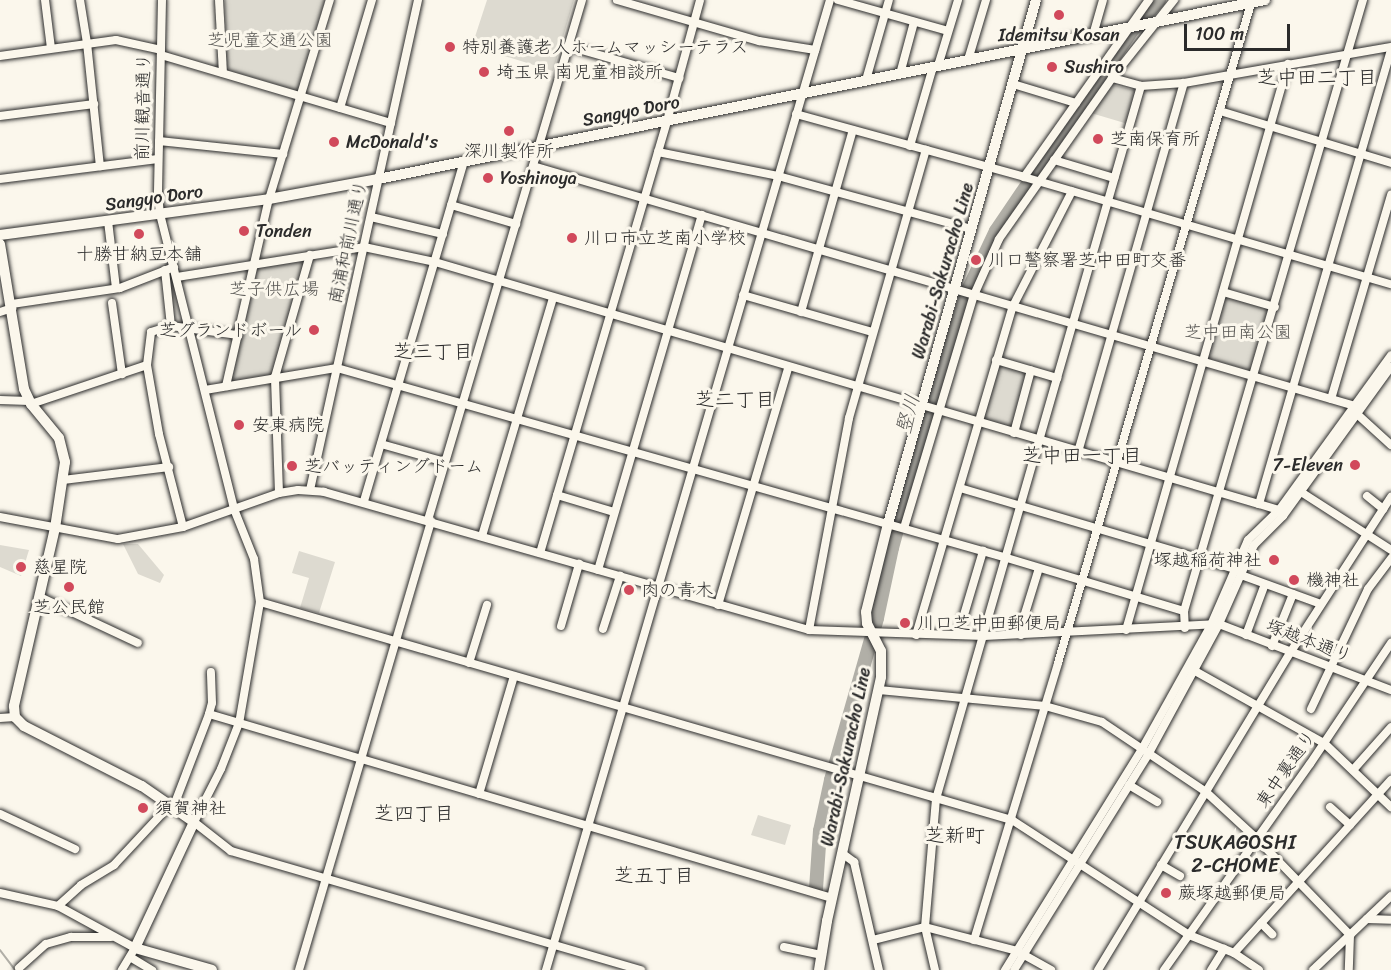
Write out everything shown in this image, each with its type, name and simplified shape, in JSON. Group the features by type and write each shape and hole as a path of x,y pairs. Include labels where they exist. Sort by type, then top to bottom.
{"main road":[{"name":"Warabi-Sakuracho Line","path":"819,970 832,898 879,690 882,659 867,623 866,612 896,526 923,407 1036,0"},
{"name":"Sangyo Doro","path":"0,236 269,199 378,179 1093,35 1156,20 1265,0"},
{"path":"0,244 12,306 22,383 30,403 62,445 65,462 55,528 14,706 15,717 24,726 134,781 194,822 132,952 212,970"}],"street":[{"path":"45,0 51,48"},
{"path":"80,0 87,43 100,166"},
{"name":"前川観音通り","path":"162,0 158,159 160,214 170,269"},
{"path":"219,0 223,73"},
{"path":"226,387 269,199 330,0"},
{"path":"340,108 372,0"},
{"name":"南浦和前川通り","path":"310,490 418,0"},
{"path":"299,970 396,641 462,403 582,0"},
{"path":"617,0 759,41 815,50"},
{"path":"540,553 667,121 700,0"},
{"path":"546,970 830,0"},
{"path":"838,0 948,31"},
{"path":"866,80 889,0"},
{"path":"910,146 958,0"},
{"path":"968,60 986,0"},
{"path":"1093,35 1103,0"},
{"path":"1025,177 1149,0"},
{"path":"896,526 937,410 972,294 1005,229 1112,78 1174,0"},
{"path":"1185,628 1184,611 1290,256 1363,0"},
{"path":"974,940 1012,820 1252,1"},
{"path":"900,74 914,22"},
{"path":"0,56 116,40 390,123"},
{"path":"568,46 679,78"},
{"path":"1112,78 1141,86 1184,83 1230,73 1391,49 1259,504"},
{"path":"1126,630 1149,543 1288,64"},
{"path":"1078,452 1184,83"},
{"path":"1013,84 1076,103"},
{"path":"935,970 926,927 936,798 964,697 1007,558 1141,86"},
{"path":"0,116 94,104"},
{"path":"1220,111 1391,163"},
{"path":"796,114 1025,177 1391,284"},
{"path":"801,312 853,130"},
{"path":"159,141 283,154"},
{"path":"809,630 834,509 849,418 926,150"},
{"path":"658,152 778,176 972,229"},
{"path":"0,179 158,159"},
{"path":"1054,160 1114,178"},
{"path":"364,501 464,162"},
{"path":"533,166 1331,399 1356,410 1391,445"},
{"path":"916,635 1012,306 1072,191"},
{"path":"1331,399 1391,195"},
{"path":"452,205 516,224"},
{"path":"598,570 702,215"},
{"path":"371,216 443,234"},
{"path":"108,221 116,288"},
{"path":"177,277 364,247 435,262 788,368 1220,492 1281,513"},
{"path":"279,493 275,377 310,255"},
{"path":"170,269 177,277 234,509 254,559 260,602 239,723 221,769 194,822 231,851 641,970"},
{"path":"0,312 12,306 116,288 170,269"},
{"path":"170,269 171,326"},
{"path":"1223,292 1275,307"},
{"path":"743,295 872,332"},
{"path":"482,536 554,298"},
{"path":"112,303 122,374"},
{"path":"183,528 159,434 147,365 152,330 171,326 238,335"},
{"path":"1281,513 1388,370 1391,355"},
{"path":"996,360 1057,378"},
{"path":"0,400 30,403 147,365"},
{"path":"205,390 337,368 896,526 1184,611"},
{"path":"718,605 788,368"},
{"path":"1014,433 1031,370"},
{"path":"1014,970 1021,953 1195,671 1239,572 1254,545 1301,492 1356,410"},
{"path":"381,444 445,462"},
{"path":"63,480 169,466"},
{"path":"960,488 1200,558 1321,604"},
{"path":"0,517 118,539 183,528 279,493 310,490 364,501 809,630 984,636 1215,626"},
{"path":"1301,492 1391,549"},
{"path":"557,495 614,512"},
{"path":"1367,496 1383,509"},
{"path":"1098,970 1290,653 1391,497"},
{"path":"958,635 983,551"},
{"path":"1311,709 1368,589 1391,558"},
{"path":"561,626 579,564"},
{"path":"1022,635 1023,620 1039,568"},
{"path":"603,629 620,576"},
{"path":"1246,635 1265,584"},
{"path":"1272,646 1293,594"},
{"path":"40,597 138,643"},
{"path":"260,602 1012,820 1189,935 1234,953 1259,970"},
{"path":"470,663 487,605"},
{"path":"1078,861 1129,785 1215,626"},
{"name":"塚越本通り","path":"1215,626 1246,635 1391,690"},
{"name":"東中裏通り","path":"1164,970 1368,681 1391,643"},
{"path":"1195,671 1324,743 1391,807"},
{"path":"58,906 81,885 114,865 172,806 209,714 212,703 211,672"},
{"path":"479,794 514,676"},
{"path":"879,690 1045,706 1102,722 1206,792 1257,839 1350,935 1349,970"},
{"path":"209,714 832,898"},
{"path":"0,718 15,717"},
{"path":"1353,770 1391,727"},
{"path":"1234,953 1391,780"},
{"path":"1129,785 1157,802"},
{"path":"1330,807 1350,825"},
{"path":"0,814 75,849"},
{"path":"843,854 854,862 879,970"},
{"path":"1161,865 1180,876"},
{"path":"0,893 58,906 111,937 152,970"},
{"path":"1313,970 1391,896"},
{"path":"1367,919 1391,920"},
{"path":"1261,923 1272,934"},
{"path":"873,940 926,927 1021,953 1051,970"},
{"path":"19,968 46,944 71,937 111,937"},
{"path":"783,947 822,955"},
{"path":"1211,970 1224,949"},
{"path":"122,970 132,952"},
{"path":"1005,970 1021,953"}],"green space":[{"name":"芝児童交通公園","path":"225,0 325,0 300,87 295,90 231,71 227,66"},
{"path":"487,0 574,0 553,71 472,46"},
{"path":"1113,85 1134,90 1136,96 1128,124 1091,113"},
{"name":"芝子供広場","path":"299,260 304,265 274,372 270,376 236,381 231,376 256,269 260,266"},
{"name":"芝中田南公園","path":"1224,296 1267,307 1269,310 1252,368 1248,370 1210,359 1207,354"},
{"path":"998,365 1027,372 1013,426 1010,428 986,421 983,415"},
{"path":"123,544 138,544 164,575 160,583 138,574"},
{"path":"0,545 29,550 21,576 0,567"},
{"path":"299,551 335,562 319,613 300,608 309,578 292,573"},
{"path":"758,815 791,825 785,845 751,835"}],"waterway":[{"name":"竪川","path":"816,889 820,831 831,780 877,618 892,548 937,384 969,288 996,231 1133,29 1159,0"},
{"path":"0,950 15,970"}],"place":[{"name":"Idemitsu Kosan","path":"1059,15"},
{"name":"特別養護老人ホームマッシーテラス","path":"450,47"},
{"name":"Sushiro","path":"1052,67"},
{"name":"埼玉県 南児童相談所","path":"484,72"},
{"name":"深川製作所","path":"509,131"},
{"name":"芝南保育所","path":"1098,139"},
{"name":"McDonald's","path":"334,142"},
{"name":"Yoshinoya","path":"488,178"},
{"name":"Tonden","path":"244,231"},
{"name":"十勝甘納豆本舗","path":"139,234"},
{"name":"川口市立芝南小学校","path":"572,238"},
{"name":"川口警察署芝中田町交番","path":"976,260"},
{"name":"芝グランドボール","path":"314,330"},
{"name":"安東病院","path":"239,425"},
{"name":"7-Eleven","path":"1355,465"},
{"name":"芝バッティングドーム","path":"292,466"},
{"name":"塚越稲荷神社","path":"1274,560"},
{"name":"慈星院","path":"21,567"},
{"name":"機神社","path":"1294,580"},
{"name":"芝公民館","path":"69,587"},
{"name":"肉の青木","path":"629,590"},
{"name":"川口芝中田郵便局","path":"905,623"},
{"name":"須賀神社","path":"143,808"},
{"name":"蕨塚越郵便局","path":"1166,893"}],"district":[{"name":"芝中田二丁目","path":"1317,77"},
{"name":"芝三丁目","path":"433,351"},
{"name":"芝二丁目","path":"735,399"},
{"name":"芝中田一丁目","path":"1082,455"},
{"name":"芝四丁目","path":"414,813"},
{"name":"芝新町","path":"955,835"},
{"name":"TSUKAGOSHI 2-CHOME","path":"1235,854"},
{"name":"芝五丁目","path":"654,875"}]}
